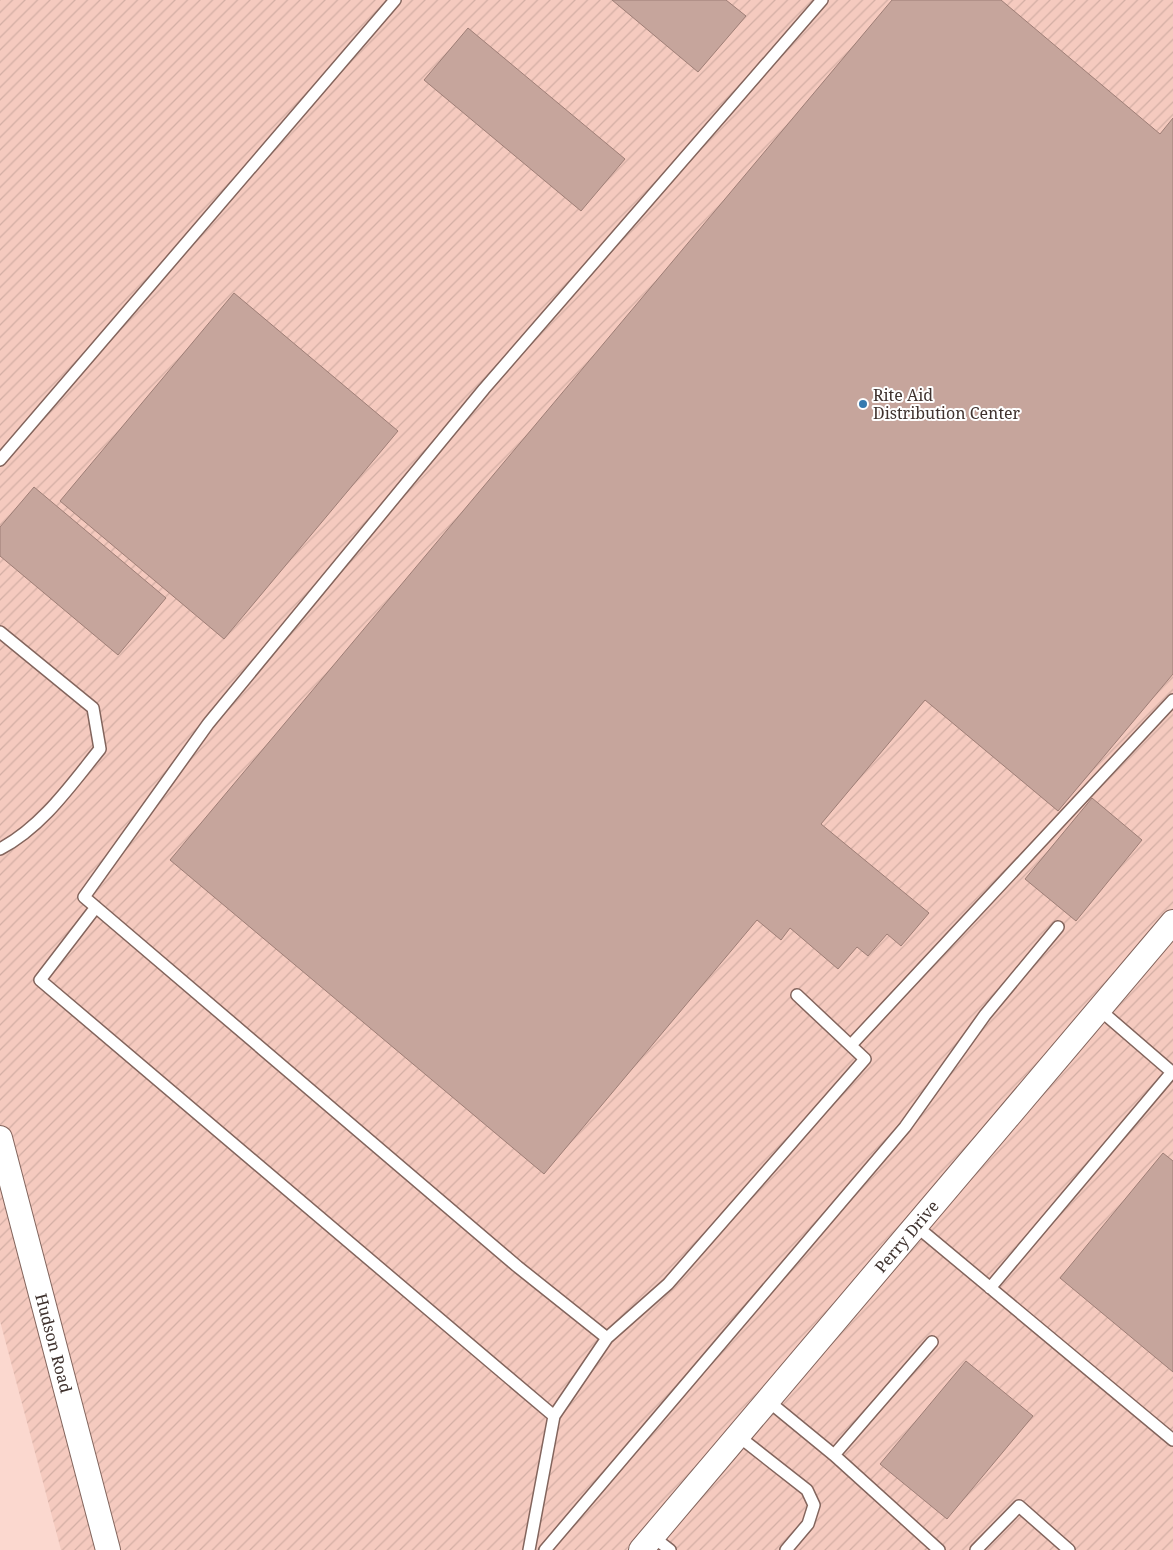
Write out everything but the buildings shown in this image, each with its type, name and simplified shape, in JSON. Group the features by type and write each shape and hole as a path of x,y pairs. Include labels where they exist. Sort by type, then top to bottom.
{"street":[{"name":"Perry Drive","path":"655,1545 737,1435 1173,922"},
{"name":"Hudson Road","path":"0,1138 108,1550"}],"lane":[{"path":"0,460 394,0"},
{"path":"608,1338 518,1267 84,897 208,724 484,389 822,0"},
{"path":"0,632 93,708 100,749 57,802 14,842 0,849"},
{"path":"851,1045 1173,700"},
{"path":"96,907 40,980 554,1416"},
{"path":"545,1550 905,1127 985,1015 1058,927"},
{"path":"529,1550 554,1416 608,1338 668,1284 865,1059 797,995"},
{"path":"990,1288 1172,1073 1100,1010"},
{"path":"916,1226 1173,1440"},
{"path":"834,1455 932,1342"},
{"path":"767,1400 834,1455 939,1550"},
{"path":"737,1435 807,1490 814,1505 808,1524 786,1550"},
{"path":"976,1550 1019,1506 1070,1550"}],"shaded area":[{"path":"0,0 1173,0 1173,1550 61,1550 0,1321"}],"place":[{"name":"Rite Aid Distribution Center","path":"863,404"}]}
